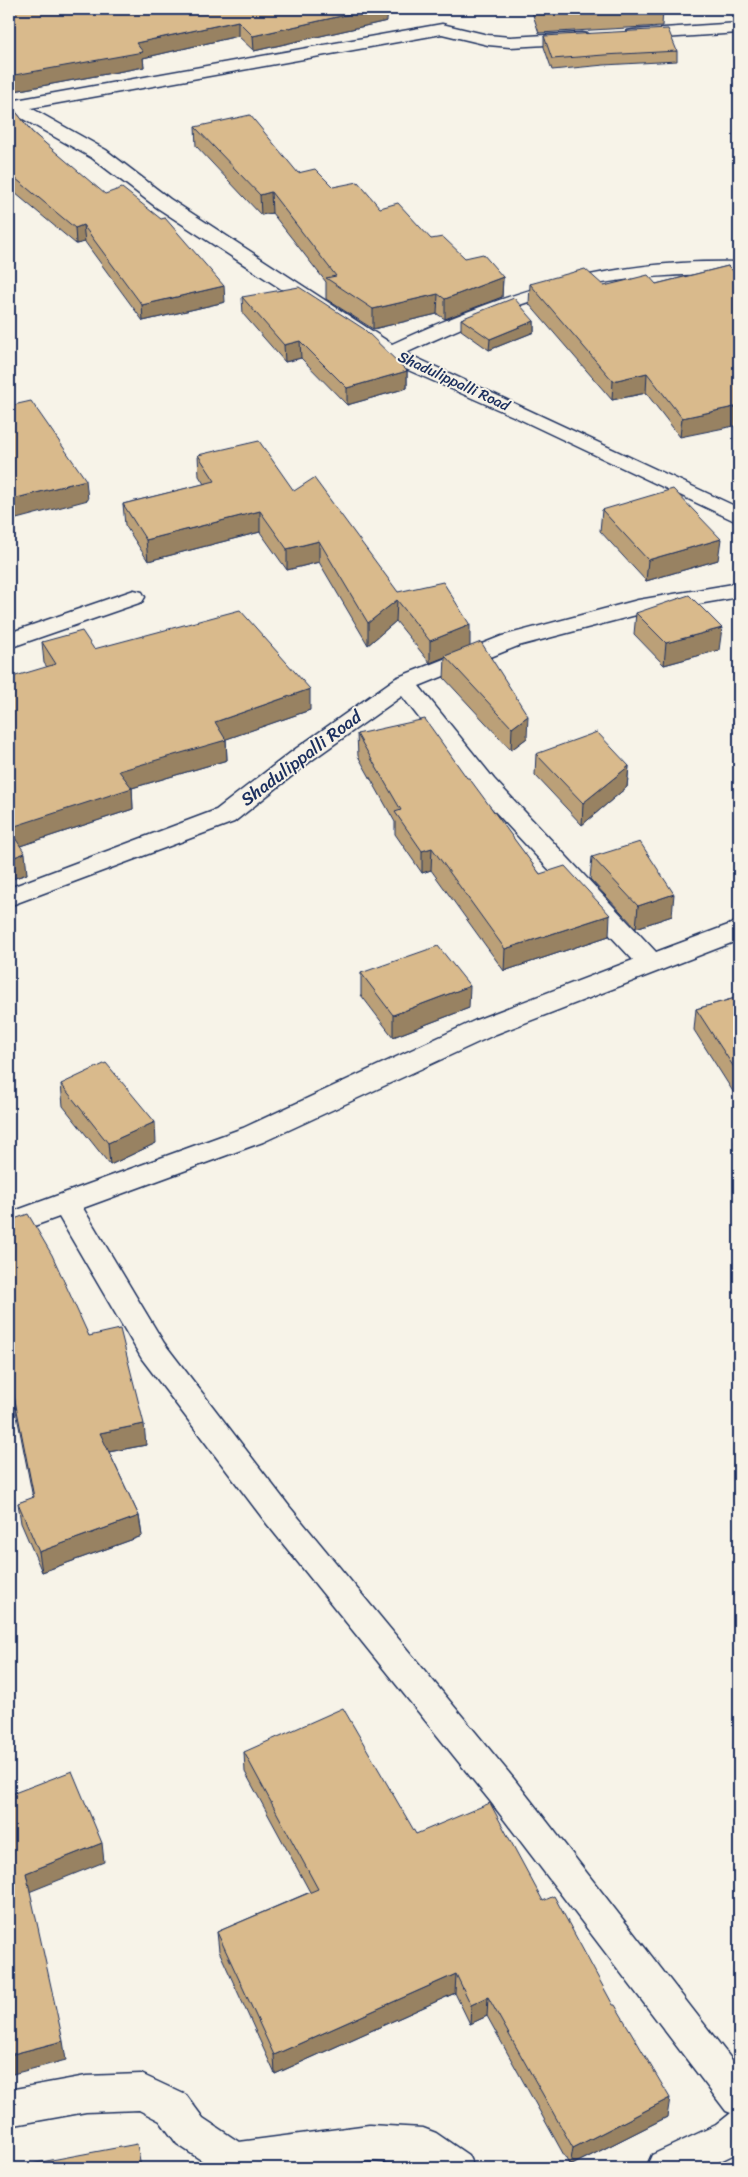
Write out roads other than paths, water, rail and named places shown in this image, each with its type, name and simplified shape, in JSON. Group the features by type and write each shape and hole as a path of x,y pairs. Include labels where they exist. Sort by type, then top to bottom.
{"street":[{"path":"11,104 442,29 450,23 488,40 510,42 598,37"},
{"path":"617,36 739,28"},
{"name":"Shadulippalli Road","path":"11,104 99,154 163,204 406,362 520,412 739,516"},
{"path":"391,352 469,316 571,284 615,275 703,268 739,268"},
{"name":"Shadulippalli Road","path":"9,896 225,816 302,755 404,684 510,641 638,606 739,590"},
{"path":"9,641 134,597"},
{"path":"404,684 485,785 652,964"},
{"path":"9,1224 253,1136 486,1028 739,930"},
{"path":"66,1204 153,1351 278,1515 502,1790 739,2098"},
{"path":"9,2108 86,2094 141,2092 173,2108 190,2131 235,2161 369,2143 423,2146 455,2168"},
{"path":"664,2168 729,2138 739,2128"}]}
